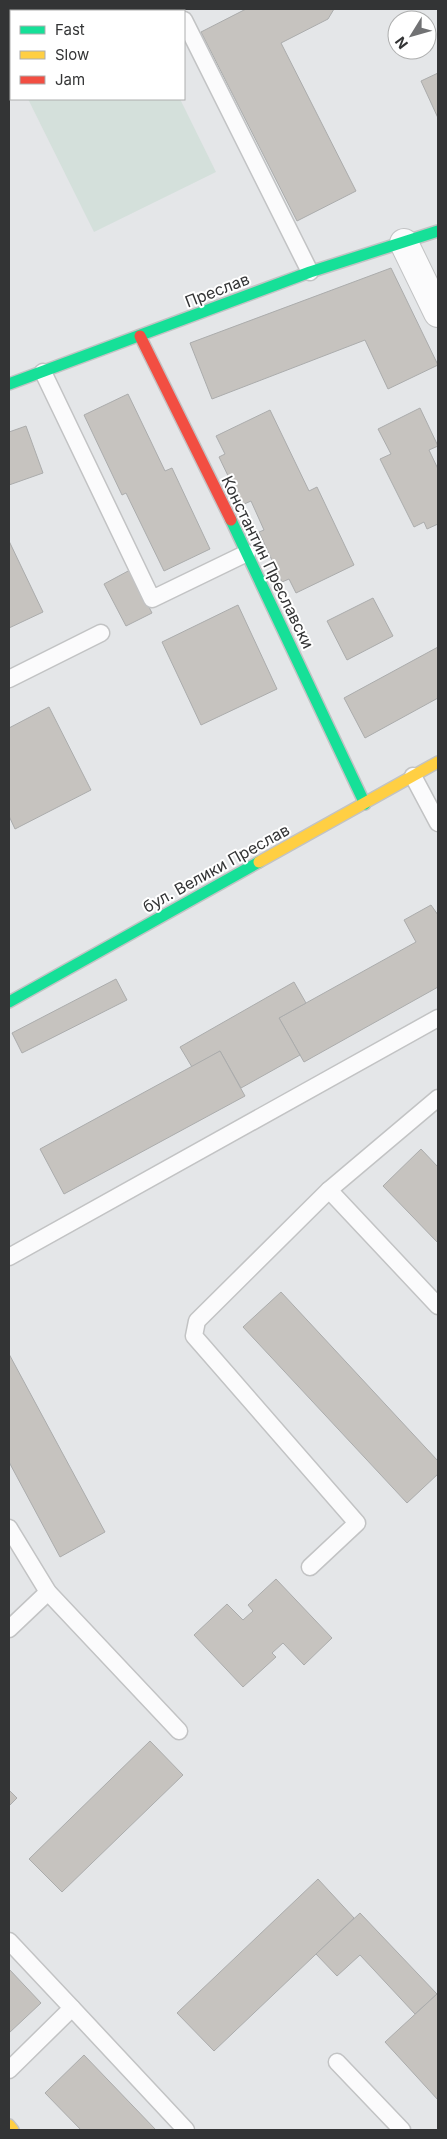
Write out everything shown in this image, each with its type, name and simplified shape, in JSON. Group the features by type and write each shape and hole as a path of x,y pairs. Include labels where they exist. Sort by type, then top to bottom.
{"street":[{"name":"Преслав","path":"9,384 310,272 438,232"},
{"path":"404,244 438,313"},
{"name":"Константин Преславски","path":"140,336 247,553 365,804"},
{"name":"бул. Велики Преслав","path":"9,1002 438,762"},
{"path":"9,2125 14,2130"}],"lane":[{"path":"185,22 310,272"},
{"path":"43,372 152,598 247,553"},
{"path":"9,679 101,633"},
{"path":"413,776 438,823"},
{"path":"9,1257 438,1018"},
{"path":"310,1567 357,1523 194,1336 197,1321 329,1190 438,1098"},
{"path":"329,1190 438,1306"},
{"path":"9,1528 48,1592 179,1731"},
{"path":"9,1629 48,1592"},
{"path":"9,1941 186,2130"},
{"path":"9,2070 72,2008"},
{"path":"337,2062 402,2130"}],"shaded area":[{"path":"9,9 107,9 10,10 9,60"},
{"path":"28,100 180,100 216,172 94,232"}],"building":[{"path":"9,9 53,9 10,10 9,31"},
{"path":"246,9 334,9 328,19 281,43 356,191 297,221 201,32"},
{"path":"438,73 438,118 421,81"},
{"path":"391,268 438,365 388,389 365,340 212,399 190,343"},
{"path":"128,394 165,471 172,468 210,549 164,571 126,493 122,495 84,415"},
{"path":"420,408 438,446 429,450 438,469 438,524 427,529 424,522 414,527 380,459 391,454 378,429"},
{"path":"270,410 309,491 317,487 354,565 296,593 289,579 282,582 259,532 264,530 251,501 242,505 219,457 225,454 216,436"},
{"path":"26,426 43,473 9,485 9,432"},
{"path":"9,541 43,612 9,628"},
{"path":"130,570 152,613 126,626 104,584"},
{"path":"373,598 393,636 347,660 327,621"},
{"path":"238,605 277,689 201,725 162,642"},
{"path":"438,647 438,698 365,738 344,698"},
{"path":"49,707 91,790 15,829 9,816 9,728"},
{"path":"431,905 438,915 438,987 304,1062 279,1018 416,942 404,920"},
{"path":"116,979 127,1000 22,1053 12,1033"},
{"path":"294,982 306,1003 279,1018 300,1055 241,1088 220,1051 192,1067 180,1047"},
{"path":"220,1051 245,1096 64,1194 40,1149"},
{"path":"421,1149 438,1167 438,1243 383,1186"},
{"path":"281,1292 438,1461 438,1474 407,1503 243,1327"},
{"path":"9,1354 105,1532 60,1557 9,1462"},
{"path":"276,1579 332,1638 304,1665 283,1643 272,1653 276,1657 243,1687 194,1635 227,1604 243,1620 253,1611 248,1605"},
{"path":"150,1741 183,1775 62,1892 29,1859"},
{"path":"9,1790 17,1798 9,1806"},
{"path":"318,1879 354,1918 214,2051 177,2013"},
{"path":"360,1913 437,1994 415,2014 360,1955 337,1976 316,1954"},
{"path":"9,1969 41,2003 9,2033"},
{"path":"438,1995 438,2100 385,2042"},
{"path":"84,2055 156,2130 81,2130 45,2093"}],"traffic: fast":[{"path":"9,384 310,272 438,231"},
{"path":"231,520 365,804"},
{"path":"9,1002 259,862"}],"traffic: slow":[{"path":"259,862 438,762"},
{"path":"9,2125 13,2130"}],"traffic: jam":[{"path":"140,336 231,520"}]}
